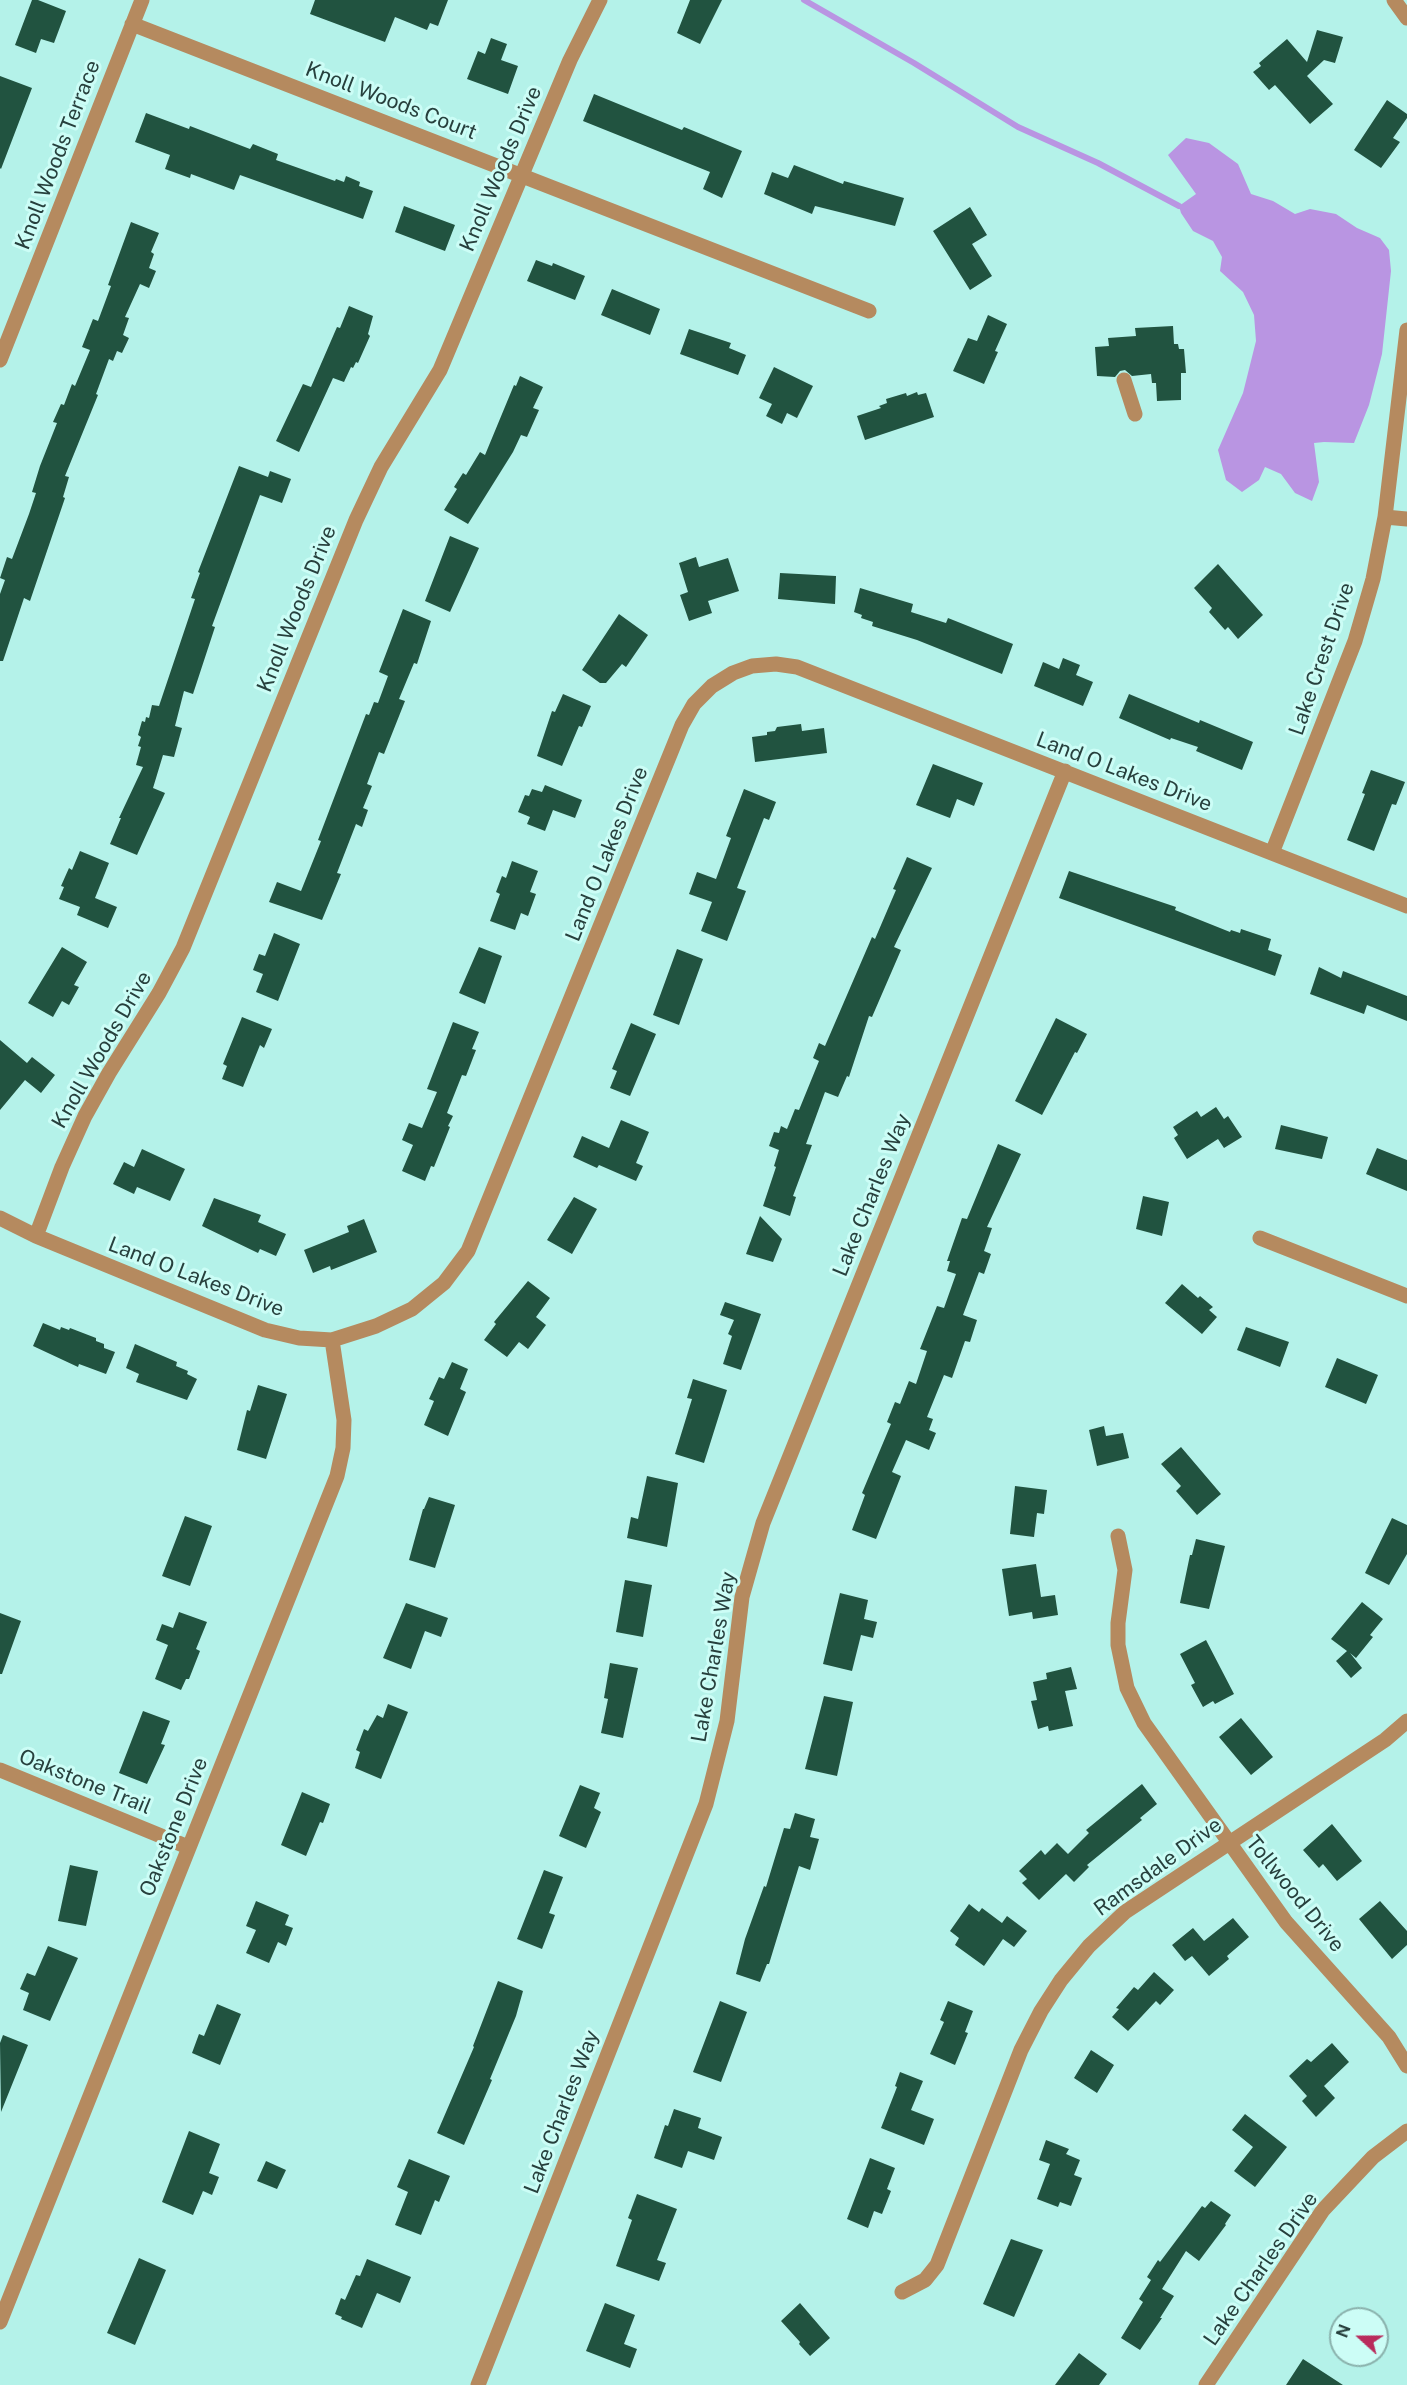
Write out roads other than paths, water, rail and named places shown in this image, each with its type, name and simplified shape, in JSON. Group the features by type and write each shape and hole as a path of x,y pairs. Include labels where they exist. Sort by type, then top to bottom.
{"street":[{"name":"Knoll Woods Terrace","path":"0,360 142,0"},
{"name":"Knoll Woods Drive","path":"36,1236 62,1167 85,1116 159,993 183,948 356,519 381,467 440,370 570,60 600,0"},
{"path":"1394,0 1407,18"},
{"name":"Knoll Woods Court","path":"132,24 869,311"},
{"name":"Lake Crest Drive","path":"1272,853 1355,641 1373,579 1385,517 1407,330"},
{"path":"1124,380 1135,414"},
{"path":"1385,517 1407,519"},
{"name":"Land O Lakes Drive","path":"0,1218 36,1236 265,1330 299,1338 332,1340 376,1326 412,1309 444,1283 468,1251 682,725 694,704 712,686 733,673 752,666 776,664 797,667 1407,906"},
{"name":"Lake Charles Way","path":"478,2385 706,1804 727,1721 742,1597 763,1523 1065,771"},
{"path":"1260,1238 1407,1296"},
{"name":"Oakstone Drive","path":"0,2322 337,1476 343,1448 344,1420 332,1340"},
{"name":"Tollwood Drive","path":"1118,1536 1125,1570 1118,1623 1118,1645 1127,1688 1144,1723 1227,1843 1286,1922 1389,2037 1407,2066"},
{"name":"Ramsdale Drive","path":"902,2292 925,2280 937,2265 1021,2050 1041,2011 1061,1980 1089,1946 1125,1912 1385,1740 1407,1721"},
{"name":"Oakstone Trail","path":"0,1770 188,1847"},
{"name":"Lake Charles Drive","path":"1206,2385 1323,2210 1373,2157 1407,2132"}],"waterway":[{"path":"804,0 914,63 1018,127 1098,163 1179,206"}]}
